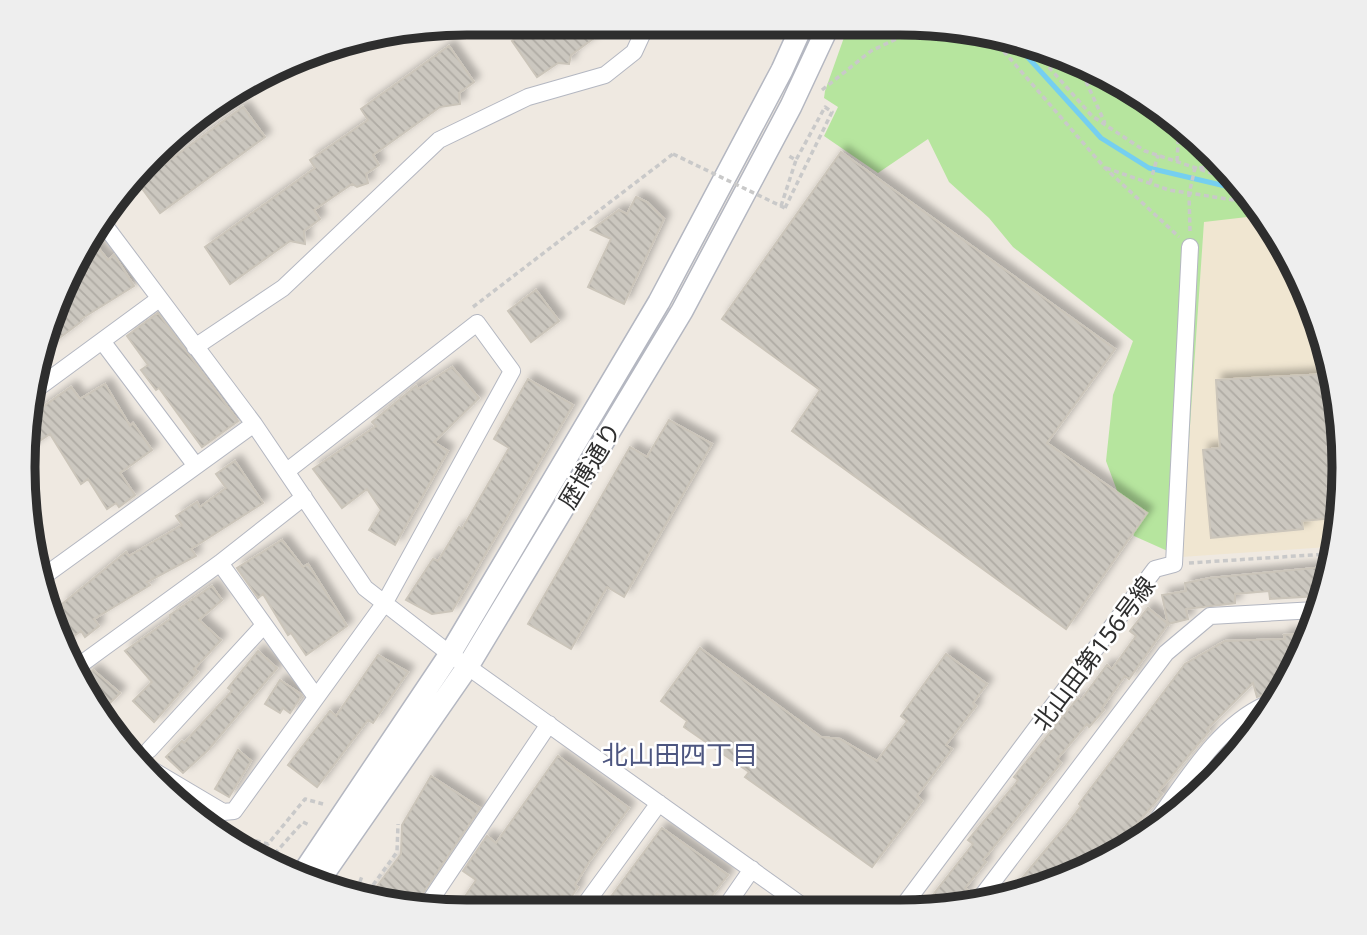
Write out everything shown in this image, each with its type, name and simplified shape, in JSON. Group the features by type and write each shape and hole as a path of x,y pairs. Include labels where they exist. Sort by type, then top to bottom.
{"street":[{"path":"195,347 283,288 439,140 528,97 605,75 634,52 642,35"},
{"name":"歴博通り","path":"306,869 459,659 659,302 798,35"},
{"name":"歴博通り","path":"323,875 682,311 791,106 824,35"},
{"path":"107,229 254,424 365,588 459,659 794,900"},
{"name":"北山田第156号線","path":"908,900 1155,569 1174,564 1190,247"},
{"path":"43,384 159,299"},
{"path":"169,780 223,813 234,811 384,604 512,371 477,323 287,471"},
{"path":"102,341 196,466"},
{"path":"48,573 254,424"},
{"path":"82,663 220,563 304,497"},
{"path":"220,563 316,697"},
{"path":"985,892 1166,653 1210,616 1308,610"},
{"path":"149,750 264,625"},
{"path":"1167,808 1225,733 1244,715 1259,708"},
{"path":"432,898 549,724"},
{"path":"588,900 659,803"},
{"path":"731,900 752,869"}],"path":[{"path":"822,90 871,51 904,35"},
{"path":"1001,47 1104,167 1190,247"},
{"path":"1006,53 1009,50"},
{"path":"1042,59 1092,116 1145,151 1219,176"},
{"path":"1084,77 1106,125"},
{"path":"825,107 832,112 783,207 796,159 825,107"},
{"path":"1177,162 1178,137"},
{"path":"477,323 473,307 673,154 783,207"},
{"path":"787,155 796,159"},
{"path":"1150,183 1158,155"},
{"path":"1104,167 1189,194 1241,201"},
{"path":"1195,168 1210,167"},
{"path":"1190,247 1189,194 1195,168"},
{"path":"1174,564 1323,554"},
{"path":"244,837 268,844 305,799 323,804"},
{"path":"274,854 303,822 309,825"},
{"path":"370,889 397,852 398,824"},
{"path":"359,886 362,876"}],"shaded area":[{"path":"1252,216 1287,276 1309,328 1324,383 1331,439 1331,496 1325,547 1181,557 1204,221"}],"green space":[{"path":"845,35 928,36 984,43 1011,50 1065,68 1140,108 1185,142 1243,204 1252,216 1204,222 1181,557 1134,536 1106,461 1113,395 1133,341 1013,247 989,218 949,182 928,139 878,173 824,136 838,107 824,98"}],"building":[{"path":"520,35 598,35 571,55 569,64 558,63 537,77 512,41"},
{"path":"449,46 474,82 459,93 460,104 440,107 373,155 379,165 366,174 368,183 357,187 352,184 314,210 320,219 304,231 305,244 290,241 230,284 205,247 315,168 310,160 368,120 361,109"},
{"path":"243,107 265,137 160,213 140,185 149,175"},
{"path":"841,152 1115,349 1047,443 1147,513 1066,629 792,431 820,390 722,319"},
{"path":"636,197 647,202 664,219 624,304 588,287 611,239 591,230 619,210 627,214"},
{"path":"96,246 108,260 114,255 134,286 81,319 82,321 54,342 68,302 74,295 72,292"},
{"path":"536,290 559,321 531,342 508,311"},
{"path":"158,313 238,421 202,447 159,388 156,390 141,370 148,365 127,336"},
{"path":"452,367 479,398 434,442 448,451 395,545 369,530 381,510 367,489 342,508 313,469 376,426 372,422 416,386 418,389"},
{"path":"1322,374 1331,439 1329,519 1302,521 1303,529 1211,538 1203,450 1220,448 1216,380"},
{"path":"528,379 573,405 452,611 432,614 406,600 433,559 438,561 459,527 462,529 509,448 494,439"},
{"path":"105,384 130,426 133,423 152,450 120,473 135,495 119,507 116,503 107,509 88,479 81,484 50,434 36,444 39,409 71,387 80,399"},
{"path":"669,420 712,444 624,597 607,587 571,649 528,624 630,447 647,457"},
{"path":"235,461 263,503 191,549 196,556 147,582 150,585 94,619 99,626 85,637 81,631 71,639 60,611 64,608 62,604 126,552 129,556 182,525 176,516 197,502 200,507 226,488 216,474"},
{"path":"282,540 303,567 308,564 347,626 306,655 291,633 288,635 263,594 258,598 237,568"},
{"path":"1320,567 1312,596 1270,599 1269,591 1235,594 1235,603 1186,609 1188,619 1168,624 1162,595 1186,591 1185,583 1210,578"},
{"path":"212,586 222,600 199,620 221,640 194,669 198,672 154,722 133,701 152,682 125,651"},
{"path":"1148,608 1168,624 1129,679 1125,676 1102,708 1104,710 1089,727 1087,724 1057,759 1061,763 983,860 986,862 965,888 968,890 964,895 930,899 973,844 968,840 1018,780 1014,777 1078,698 1081,700 1107,665 1112,669 1136,636 1130,631"},
{"path":"1299,634 1268,693 1257,697 1253,683 1207,729 1209,731 1159,791 1162,794 1128,835 1068,866 1065,863 1060,869 1018,883 1081,806 1079,804 1185,664 1225,641 1285,639 1284,635"},
{"path":"700,648 821,737 840,739 877,761 907,721 901,716 946,654 987,684 973,703 976,706 946,745 952,749 917,796 922,801 872,867 745,777 749,772 684,727 687,721 661,701"},
{"path":"258,651 277,668 208,750 183,773 166,757 182,741 184,743 232,691 228,688"},
{"path":"378,655 408,672 373,723 368,720 317,787 288,765 330,711 336,716"},
{"path":"93,670 120,693 107,706 88,675"},
{"path":"280,680 302,695 290,713 283,708 280,713 265,704"},
{"path":"238,750 251,761 229,797 215,789"},
{"path":"558,756 629,808 589,862 569,900 562,895 559,900 463,900 476,880 463,871 487,836 496,843"},
{"path":"431,776 480,808 420,897 374,890 401,854 402,825"},
{"path":"662,828 728,875 708,900 665,900 657,894 653,900 608,900"}],"waterway":[{"path":"1025,54 1101,138 1149,168 1229,187"}],"district":[{"name":"北山田四丁目","path":"680,754"}]}
